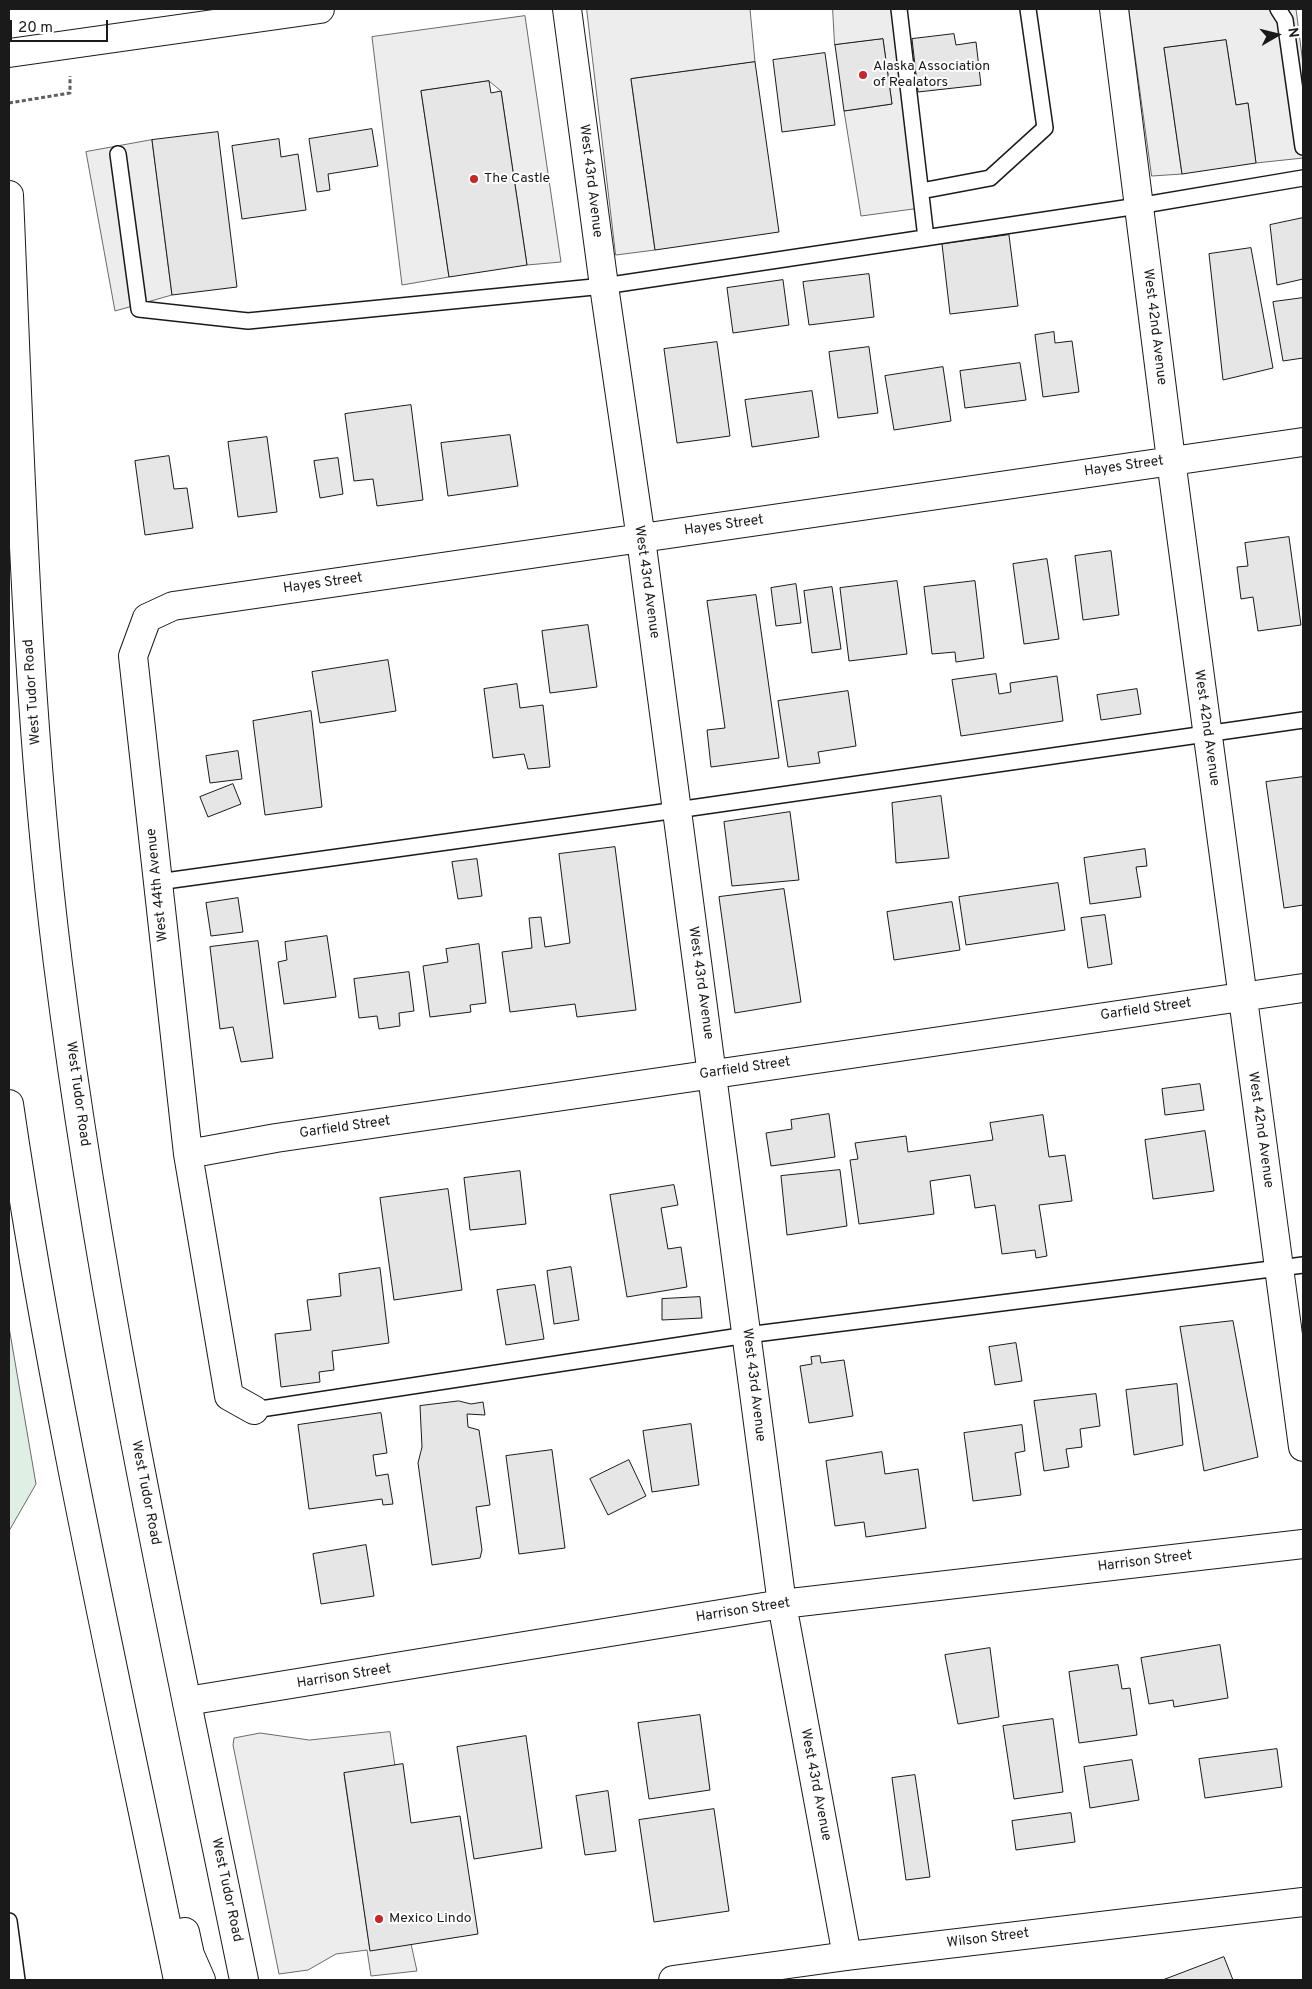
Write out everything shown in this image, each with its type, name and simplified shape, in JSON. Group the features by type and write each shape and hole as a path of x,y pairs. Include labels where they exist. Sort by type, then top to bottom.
{"street":[{"path":"9,53 320,9"},
{"name":"West 43rd Avenue","path":"567,9 604,286 641,539 782,1604 847,1956"},
{"name":"West 42nd Avenue","path":"1114,9 1138,206 1242,996 1291,1267 1303,1447"},
{"name":"West Tudor Road","path":"9,195 34,723 58,964 98,1236 122,1379 244,1980"},
{"name":"Hayes Street","path":"147,618 173,606 1303,442"},
{"name":"West 44th Avenue","path":"147,618 133,656 188,1154 228,1396 254,1410"},
{"name":"Garfield Street","path":"188,1154 286,1136 1303,988"},
{"path":"9,1104 26,1223 63,1424 178,1980"},
{"name":"Harrison Street","path":"187,1701 782,1604 1303,1544"},
{"path":"126,1728 150,1756 190,1955 201,1980"},
{"name":"Wilson Street","path":"673,1980 847,1956 1303,1902"}],"lane":[{"path":"899,9 926,238"},
{"path":"921,191 990,178 1045,128 1028,9"},
{"path":"1278,9 1285,20 1303,147"},
{"path":"118,154 138,308 248,321 604,286 1138,206 1303,178"},
{"path":"158,882 1303,720"},
{"path":"254,1410 747,1335 1291,1267"},
{"path":"9,1921 17,1980"}],"path":[{"path":"9,103 70,93"}],"green space":[{"path":"9,1327 36,1484 9,1531"}],"shaded area":[{"path":"587,9 750,9 755,62 631,79 655,250 616,255"},
{"path":"833,9 902,9 928,207 861,216 844,111 892,104 883,39 835,45"},
{"path":"1129,9 1296,9 1303,64 1303,158 1256,163 1248,103 1236,105 1226,40 1164,48 1182,174 1152,176"},
{"path":"525,16 561,262 527,265 501,91 489,81 421,91 449,277 402,285 372,37"},
{"path":"152,140 172,295 115,311 86,152"},
{"path":"390,1732 395,1766 344,1774 370,1950 411,1944 417,1971 371,1976 367,1950 336,1954 308,1970 279,1974 233,1745 234,1738 260,1733 309,1740"}],"building":[{"path":"954,34 956,45 976,42 981,85 918,92 912,39"},
{"name":"Alaska Association of Realators","path":"883,39 892,104 844,111 835,45"},
{"path":"1226,40 1236,105 1248,103 1256,163 1182,174 1164,48"},
{"path":"825,53 835,125 782,132 773,60"},
{"path":"755,62 779,232 655,250 631,79"},
{"name":"The Castle","path":"489,81 491,93 501,91 527,265 449,277 421,91"},
{"path":"372,129 378,166 328,174 330,190 317,192 309,139"},
{"path":"218,132 237,287 172,295 152,140"},
{"path":"279,139 281,157 298,154 306,210 242,219 232,146"},
{"path":"1303,218 1303,279 1277,285 1270,225"},
{"path":"1009,235 1018,306 950,314 942,244"},
{"path":"1251,248 1273,368 1223,380 1209,254"},
{"path":"869,274 874,317 809,325 803,282"},
{"path":"783,280 789,325 733,333 727,288"},
{"path":"1303,298 1303,358 1283,361 1273,302"},
{"path":"1054,332 1055,343 1072,341 1079,392 1043,397 1035,335"},
{"path":"717,342 730,436 677,443 664,349"},
{"path":"869,347 878,413 838,418 829,352"},
{"path":"1020,363 1026,400 965,408 960,371"},
{"path":"943,367 951,421 894,430 885,376"},
{"path":"812,391 819,437 752,447 745,400"},
{"path":"411,405 423,500 377,506 373,479 354,481 345,414"},
{"path":"510,435 518,486 448,496 441,443"},
{"path":"267,437 277,512 238,517 228,442"},
{"path":"169,456 174,489 187,488 193,528 145,535 135,461"},
{"path":"338,458 343,494 320,498 314,461"},
{"path":"1289,537 1301,625 1258,631 1253,597 1241,599 1237,567 1248,566 1245,543"},
{"path":"1111,551 1119,615 1083,620 1075,556"},
{"path":"1047,559 1059,639 1024,644 1013,564"},
{"path":"897,581 907,654 849,661 840,588"},
{"path":"975,581 984,658 956,662 955,652 932,654 924,587"},
{"path":"796,584 801,623 776,626 771,588"},
{"path":"832,587 841,649 812,653 804,591"},
{"path":"756,595 779,758 711,767 707,730 725,728 707,601"},
{"path":"588,625 597,687 550,693 542,631"},
{"path":"388,660 396,711 320,723 312,672"},
{"path":"996,674 999,694 1011,692 1010,683 1057,676 1063,721 961,736 952,680"},
{"path":"517,684 520,708 543,705 550,767 528,769 524,754 493,758 484,689"},
{"path":"1137,689 1141,714 1101,720 1097,695"},
{"path":"848,691 856,746 818,752 820,763 788,767 778,701"},
{"path":"311,711 322,807 265,815 253,721"},
{"path":"238,751 242,779 210,783 206,756"},
{"path":"1303,777 1303,905 1284,908 1266,782"},
{"path":"233,784 241,804 208,817 200,797"},
{"path":"941,796 949,858 896,863 892,803"},
{"path":"790,812 799,880 732,886 724,822"},
{"path":"615,847 636,1010 577,1017 575,1004 510,1012 502,952 532,948 529,918 541,917 545,947 570,943 559,854"},
{"path":"1145,849 1147,866 1136,867 1141,897 1090,904 1084,858"},
{"path":"477,859 482,896 458,899 452,862"},
{"path":"1058,883 1065,930 966,945 959,897"},
{"path":"784,889 801,1002 735,1013 719,897"},
{"path":"238,898 243,932 211,936 206,903"},
{"path":"952,902 960,950 894,960 887,912"},
{"path":"1105,915 1112,964 1088,968 1081,918"},
{"path":"327,936 336,997 284,1004 278,962 287,960 285,942"},
{"path":"258,941 273,1058 241,1062 233,1027 220,1029 210,947"},
{"path":"479,944 486,1003 470,1005 471,1012 430,1017 423,966 448,962 446,949"},
{"path":"409,972 414,1011 399,1013 400,1026 379,1029 377,1016 359,1018 354,979"},
{"path":"1200,1084 1204,1110 1165,1115 1162,1089"},
{"path":"829,1114 835,1157 771,1166 766,1133 792,1129 791,1120"},
{"path":"1043,1115 1049,1157 1065,1155 1072,1201 1039,1205 1047,1256 1036,1258 1035,1250 1002,1254 995,1205 975,1208 970,1175 930,1181 934,1214 859,1224 850,1160 858,1159 855,1143 906,1136 908,1152 993,1140 990,1123"},
{"path":"1205,1131 1214,1191 1153,1199 1145,1140"},
{"path":"840,1170 847,1226 787,1235 781,1176"},
{"path":"520,1171 526,1224 470,1230 464,1178"},
{"path":"674,1185 678,1205 661,1208 668,1249 681,1247 687,1287 627,1297 610,1195"},
{"path":"448,1189 462,1290 394,1300 380,1198"},
{"path":"571,1267 579,1320 554,1324 547,1271"},
{"path":"380,1268 389,1343 332,1351 334,1370 319,1372 320,1382 281,1387 275,1334 311,1330 307,1300 341,1296 339,1274"},
{"path":"535,1285 544,1339 506,1345 497,1290"},
{"path":"700,1297 702,1318 662,1320 662,1299"},
{"path":"1233,1321 1258,1457 1204,1471 1180,1327"},
{"path":"1016,1343 1022,1381 995,1385 989,1347"},
{"path":"820,1356 821,1363 844,1360 853,1416 809,1423 800,1366 812,1364 811,1357"},
{"path":"1177,1384 1183,1445 1134,1455 1126,1390"},
{"path":"1096,1394 1100,1426 1080,1429 1082,1447 1066,1449 1069,1467 1044,1471 1034,1401"},
{"path":"459,1401 471,1404 483,1402 485,1415 467,1414 468,1427 479,1430 490,1505 476,1507 482,1550 480,1558 432,1565 418,1463 422,1447 420,1406"},
{"path":"381,1413 387,1453 373,1455 376,1476 388,1474 393,1504 383,1505 382,1499 309,1509 298,1425"},
{"path":"691,1424 699,1485 652,1492 643,1431"},
{"path":"1022,1425 1025,1451 1015,1453 1021,1495 973,1501 964,1433"},
{"path":"552,1450 565,1548 519,1554 506,1456"},
{"path":"882,1452 885,1474 918,1469 926,1528 866,1537 864,1522 835,1526 826,1461"},
{"path":"629,1460 646,1496 608,1515 590,1479"},
{"path":"366,1545 374,1596 321,1604 313,1554"},
{"path":"1220,1645 1228,1698 1174,1707 1173,1700 1149,1704 1141,1658"},
{"path":"990,1648 999,1717 958,1724 945,1655"},
{"path":"1118,1665 1122,1689 1130,1688 1137,1735 1079,1743 1069,1672"},
{"path":"700,1715 710,1790 649,1799 638,1723"},
{"path":"1053,1719 1063,1792 1014,1799 1003,1726"},
{"path":"526,1736 542,1848 474,1859 457,1747"},
{"path":"1277,1749 1282,1787 1205,1798 1199,1759"},
{"path":"1132,1760 1139,1800 1090,1808 1084,1767"},
{"path":"403,1764 411,1823 460,1816 478,1934 370,1951 344,1773"},
{"path":"915,1775 930,1877 906,1880 892,1778"},
{"path":"608,1791 616,1851 585,1855 576,1796"},
{"path":"714,1809 729,1911 654,1922 639,1820"},
{"path":"1071,1813 1075,1842 1016,1850 1012,1821"},
{"path":"1224,1957 1233,1980 1163,1980"}],"place":[{"name":"Alaska Association of Realators","path":"863,75"},
{"name":"The Castle","path":"474,179"},
{"name":"Mexico Lindo","path":"379,1919"}]}
